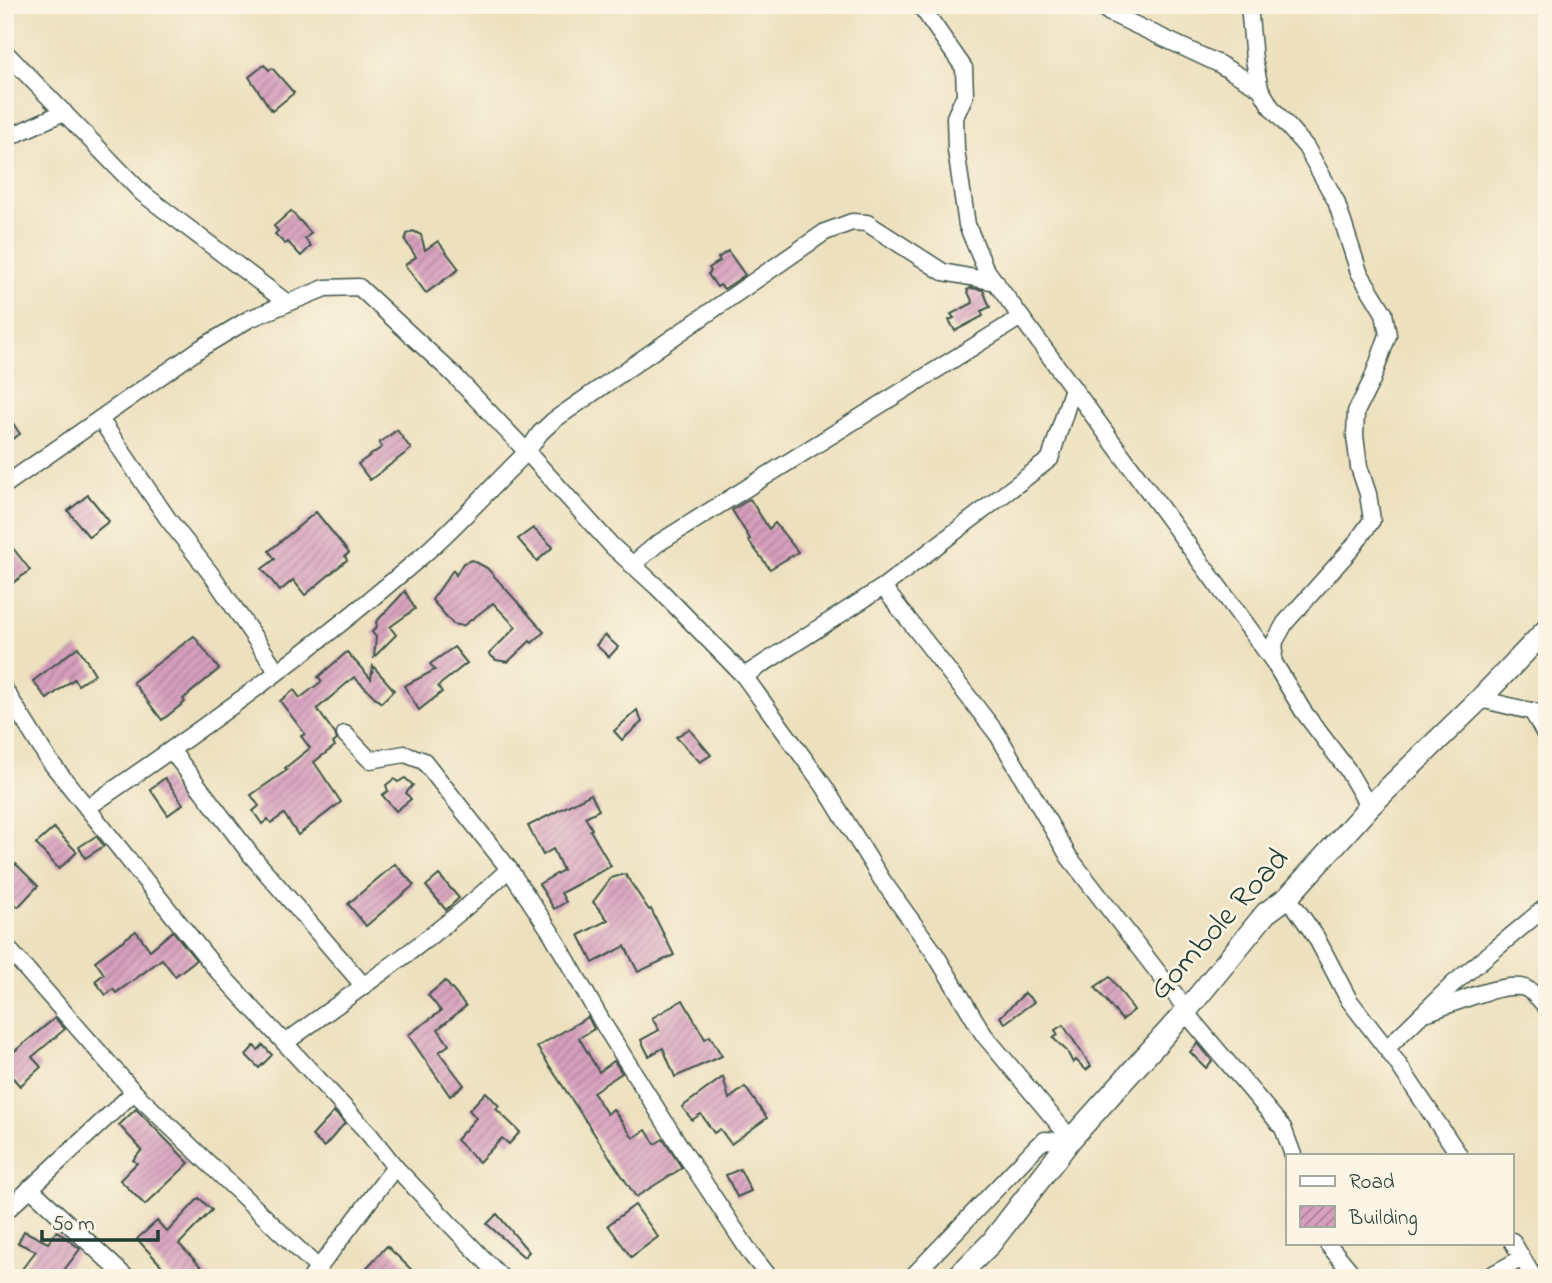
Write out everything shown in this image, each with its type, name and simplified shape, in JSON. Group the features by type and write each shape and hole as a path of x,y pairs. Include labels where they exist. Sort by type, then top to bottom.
{"street":[{"path":"920,5 964,68 965,95 955,117 956,150 967,225 985,268 1273,661 1303,711 1347,769 1369,807"},
{"path":"1099,5 1110,13 1219,64 1260,88"},
{"path":"1249,5 1254,60 1260,88 1271,107 1306,147 1336,201 1359,272 1384,313 1388,335 1372,380 1356,412 1355,436 1359,467 1368,494 1372,520 1353,547 1285,623 1275,641 1273,661"},
{"path":"5,52 142,192 286,302"},
{"path":"5,139 64,112"},
{"path":"87,808 172,750 277,671 423,555 527,452 540,433 554,420 825,232 852,222 867,223 943,272 996,282"},
{"path":"5,485 201,348 249,319 325,288 359,287 453,374 612,547 744,676 824,786 882,880 934,953 984,1035 1070,1140"},
{"path":"632,565 657,544 1021,317"},
{"path":"744,676 883,587 1050,459 1073,388"},
{"path":"100,419 277,671"},
{"path":"883,587 998,735 1069,857 1186,1011 1283,1128 1293,1154"},
{"name":"Gombole Road","path":"956,1278 991,1243 1070,1140 1186,1011 1266,912 1288,897 1369,807 1480,699 1547,629"},
{"path":"5,690 48,758 216,969 369,1134 395,1167 502,1278"},
{"path":"1480,699 1539,713 1547,738"},
{"path":"345,734 370,760 405,754 424,761 509,869 552,934 604,1025 683,1151 751,1254 770,1278"},
{"path":"172,750 251,855 363,985"},
{"path":"285,1043 490,887 509,869"},
{"path":"1288,897 1316,937 1349,1000 1387,1048 1458,1154"},
{"path":"1387,1048 1453,984 1547,906"},
{"path":"5,945 134,1092 315,1273 395,1167"},
{"path":"1421,1015 1493,990 1522,987 1536,995 1547,1008"},
{"path":"5,1212 134,1092"},
{"path":"911,1278 1038,1145 1045,1140 1070,1140"},
{"path":"30,1188 127,1278"},
{"path":"1328,1244 1356,1278"},
{"path":"1514,1244 1534,1278"},
{"path":"1486,1278 1522,1258"}],"building":[{"path":"264,65 269,70 272,68 294,93 272,111 249,77"},
{"path":"291,211 311,233 305,239 311,246 301,256 288,242 285,244 275,234 278,231 274,226"},
{"path":"413,231 421,235 425,250 438,241 459,269 426,293 405,265 416,257 405,240 407,234"},
{"path":"728,251 745,275 724,289 720,285 717,287 708,274 711,271 709,268 720,261 718,258"},
{"path":"967,290 983,290 990,307 981,311 983,316 955,331 949,320 954,318 951,314 973,303"},
{"path":"5,411 20,434 5,444"},
{"path":"397,430 411,449 370,480 358,464 382,447 379,443"},
{"path":"88,495 109,521 89,537 68,511"},
{"path":"750,499 769,529 775,523 798,552 770,569 748,540 750,539 732,510"},
{"path":"316,512 349,553 345,556 347,560 305,595 293,580 280,591 262,569 275,559 269,551"},
{"path":"533,528 553,547 537,561 518,539"},
{"path":"5,538 30,570 5,589"},
{"path":"472,560 487,568 544,632 508,662 496,660 489,654 516,627 493,603 463,626 453,624 432,600 453,570 456,575 463,563"},
{"path":"405,591 415,609 390,627 396,635 374,657 376,637 372,632 377,626 376,622"},
{"path":"605,635 618,647 609,657 596,645"},
{"path":"194,636 219,669 162,720 133,682"},
{"path":"78,647 95,674 78,685 74,679 47,699 33,681"},
{"path":"454,647 467,663 438,686 442,692 419,710 404,686 435,670 430,664"},
{"path":"347,652 371,679 373,666 394,690 381,703 354,677 317,709 337,740 333,743 335,746 314,762 341,802 298,835 284,814 271,823 268,819 262,824 253,811 259,806 251,795 287,770 285,768 310,748 301,736 305,734 280,701 294,690 300,698 322,681 318,677"},
{"path":"637,710 642,722 622,740 614,731"},
{"path":"689,729 711,755 700,762 676,737"},
{"path":"165,778 183,804 168,815 150,789"},
{"path":"405,778 413,785 406,793 411,799 396,811 382,795 388,791 386,785 394,779 398,782"},
{"path":"591,794 599,810 585,817 611,866 561,893 566,902 554,909 539,884 563,870 553,849 543,855 528,826"},
{"path":"54,828 77,852 59,869 36,844"},
{"path":"96,836 104,846 85,858 79,847"},
{"path":"16,864 38,886 18,907 5,894 5,876"},
{"path":"395,864 414,885 366,926 348,904"},
{"path":"625,874 649,910 651,909 674,955 638,972 625,946 593,963 579,935 608,920 593,902 611,878"},
{"path":"439,875 459,898 446,910 426,886"},
{"path":"136,931 150,950 173,931 196,960 175,976 162,959 116,993 113,989 106,995 95,981 104,974 95,961"},
{"path":"1110,977 1134,1010 1122,1020 1095,987"},
{"path":"445,981 466,1006 438,1029 449,1045 439,1052 464,1085 450,1096 408,1035 441,1011 428,995"},
{"path":"1025,993 1034,1002 1005,1023 1000,1017"},
{"path":"683,1000 705,1039 710,1036 722,1056 675,1077 663,1048 649,1056 641,1040 659,1030 652,1018"},
{"path":"588,1017 594,1029 579,1038 599,1072 614,1061 622,1073 593,1092 607,1114 613,1109 633,1138 646,1130 655,1144 663,1139 682,1168 636,1197 537,1047"},
{"path":"55,1018 65,1029 32,1057 41,1067 20,1086 5,1069 5,1059"},
{"path":"1063,1025 1091,1066 1086,1070 1076,1060 1073,1063 1067,1051 1053,1038 1058,1035 1055,1030"},
{"path":"1198,1043 1212,1061 1206,1068 1190,1052"},
{"path":"263,1045 272,1055 259,1068 246,1055 254,1046 258,1050"},
{"path":"723,1077 729,1099 745,1087 767,1118 731,1144 720,1129 714,1133 701,1114 692,1120 682,1107"},
{"path":"486,1092 499,1106 496,1109 520,1132 509,1144 502,1138 479,1162 456,1140 476,1118 469,1110"},
{"path":"136,1109 189,1163 145,1205 120,1180 137,1163 133,1160 142,1150 119,1125"},
{"path":"334,1112 345,1123 324,1147 312,1136"},
{"path":"740,1169 751,1191 737,1197 726,1175"},
{"path":"199,1198 212,1210 179,1244 212,1278 173,1278 137,1239 157,1221 167,1232"},
{"path":"635,1205 658,1237 631,1257 608,1225"},
{"path":"497,1214 529,1252 524,1257 487,1224"},
{"path":"24,1231 48,1243 57,1231 80,1249 58,1278 15,1278 36,1251 18,1243"},
{"path":"387,1246 420,1278 357,1278"}]}
